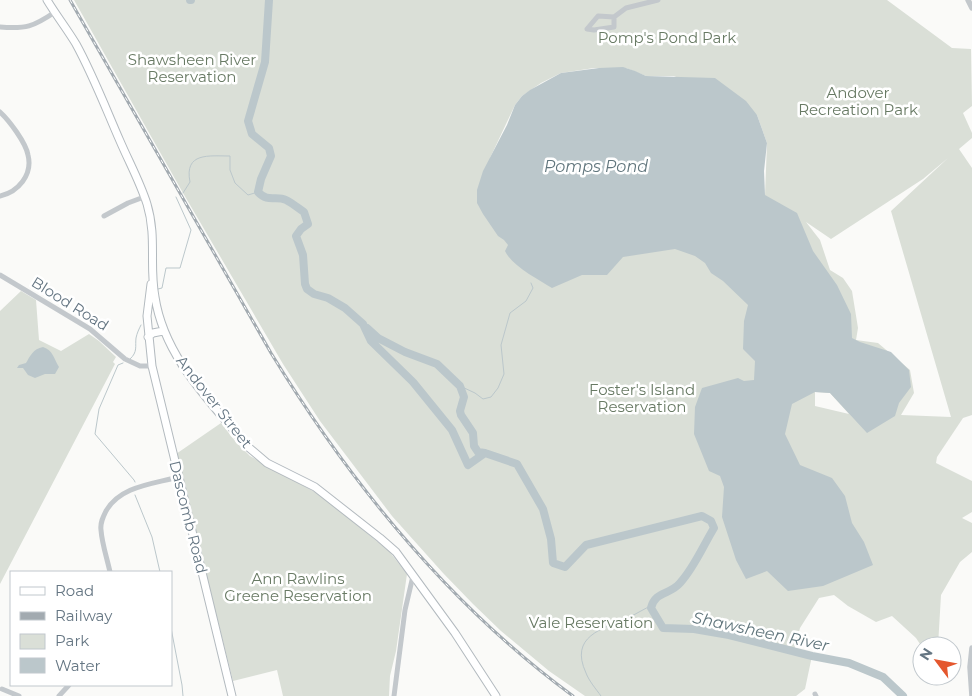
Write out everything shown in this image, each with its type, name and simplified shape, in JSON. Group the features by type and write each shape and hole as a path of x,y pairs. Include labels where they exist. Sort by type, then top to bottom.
{"main road":[{"name":"Andover Street","path":"47,0 76,44 144,197 150,214 153,233 152,279 158,314 171,347 188,375 247,446 267,463 308,483 344,509 396,552 455,633 496,696"},
{"name":"Dascomb Road","path":"152,279 148,307 148,333 152,366 232,696"},
{"path":"148,333 158,314"},
{"path":"148,333 163,329"}],"street":[{"path":"614,17 614,27 587,30 598,16 614,17 626,8 658,0"},
{"path":"968,0 972,8"},
{"path":"0,27 22,28 31,26 54,12"},
{"path":"0,112 24,145 29,160 26,176 20,186 12,192 0,196"},
{"path":"104,216 144,197"},
{"name":"Blood Road","path":"0,276 90,329 125,360 140,366 152,366"},
{"path":"110,571 101,529 101,521 109,506 117,496 128,490 178,477"},
{"path":"394,696 405,610 413,576"},
{"path":"972,648 972,696"},
{"path":"59,696 68,686"},
{"path":"2,689 19,696"}],"green space":[{"path":"74,0 887,0 952,48 971,49 972,106 963,113 972,133 972,138 959,149 972,168 972,415 963,418 937,457 936,463 972,481 972,512 962,518 972,523 972,552 960,562 941,595 939,636 914,636 892,616 876,622 848,606 834,595 819,598 800,628 794,651 812,656 805,689 796,696 585,696 549,671 501,631 443,573 392,516 320,421 283,364 183,193","holes":["594,68 626,68 646,76 674,76 757,115 767,143 765,195 490,158 515,105 522,96 541,83 561,73","948,158 891,211 951,417 901,415 914,393 910,370 878,343 856,340 858,328 852,291 843,278 830,270 820,240 806,222 831,239 923,179","815,392 830,393 849,414 815,406"]},
{"path":"21,291 36,300 39,340 61,351 89,334 116,357 113,362 115,364 0,584 0,311"},
{"name":"Ann Rawlins Greene Reservation","path":"221,423 250,456 320,495 389,551 407,574 396,651 390,676 389,696 283,696 277,670 233,681 176,454"}],"water":[{"name":"Pomps Pond","path":"623,67 646,76 715,78 746,101 757,115 767,143 764,171 765,195 797,213 813,251 837,285 851,314 852,338 891,352 909,370 911,387 899,403 895,416 867,433 830,393 815,392 792,404 785,434 800,465 832,478 845,496 852,523 864,542 873,565 823,586 788,591 767,571 746,579 736,560 722,517 724,487 720,476 709,471 694,434 695,407 702,388 738,378 744,381 754,380 755,361 743,349 744,321 748,305 723,281 711,273 705,263 695,256 675,249 623,257 607,275 582,275 552,288 526,272 508,257 505,251 508,245 498,236 477,203 477,190 483,171 507,125 515,105 522,96 561,73"},
{"path":"43,347 51,353 59,367 55,374 45,374 35,378 28,375 23,368 17,368 19,365 26,363 34,351"}],"waterway":[{"name":"Shawsheen River","path":"269,0 265,62 248,121 252,134 269,148 271,156 261,179 258,192 265,197 286,200 304,212 308,224 296,236 303,255 307,289 345,308 363,324 371,341 413,382 452,430 468,465 485,453 517,464 543,509 551,539 553,563 565,567 586,545 702,516 711,521 714,528 685,577 672,590 659,596 651,608 663,628 694,629 729,635 812,656 849,663 883,677 903,696"},
{"path":"183,193 190,182 189,172 191,165 194,161 207,156 230,156 230,170 235,183 248,195 258,192"},
{"path":"158,289 162,288 166,268 180,268 191,230 176,197"},
{"path":"460,386 483,399 491,397 498,388 504,374 501,345 510,313 526,301 533,288 531,283"},
{"path":"130,359 135,351 137,333 141,325"},
{"name":"Shawsheen River","path":"367,328 378,338 405,352 437,364 460,386 464,397 460,411 461,415 473,433 474,446 478,452 485,453"},
{"path":"123,363 118,365 99,409 95,434 135,482"},
{"path":"135,495 152,537 160,571"},
{"path":"601,696 589,679 582,660 582,650 585,642 599,630 628,618 652,605"},
{"path":"172,633 183,696"}],"railway":[{"path":"70,0 271,353 334,449 406,540 444,582 528,661 573,696"}],"park label":[{"name":"Pomp's Pond Park","path":"667,38"},
{"name":"Shawsheen River Reservation","path":"192,68"},
{"name":"Andover Recreation Park","path":"858,102"},
{"name":"Foster's Island Reservation","path":"642,398"},
{"name":"Vale Reservation","path":"591,623"}]}
